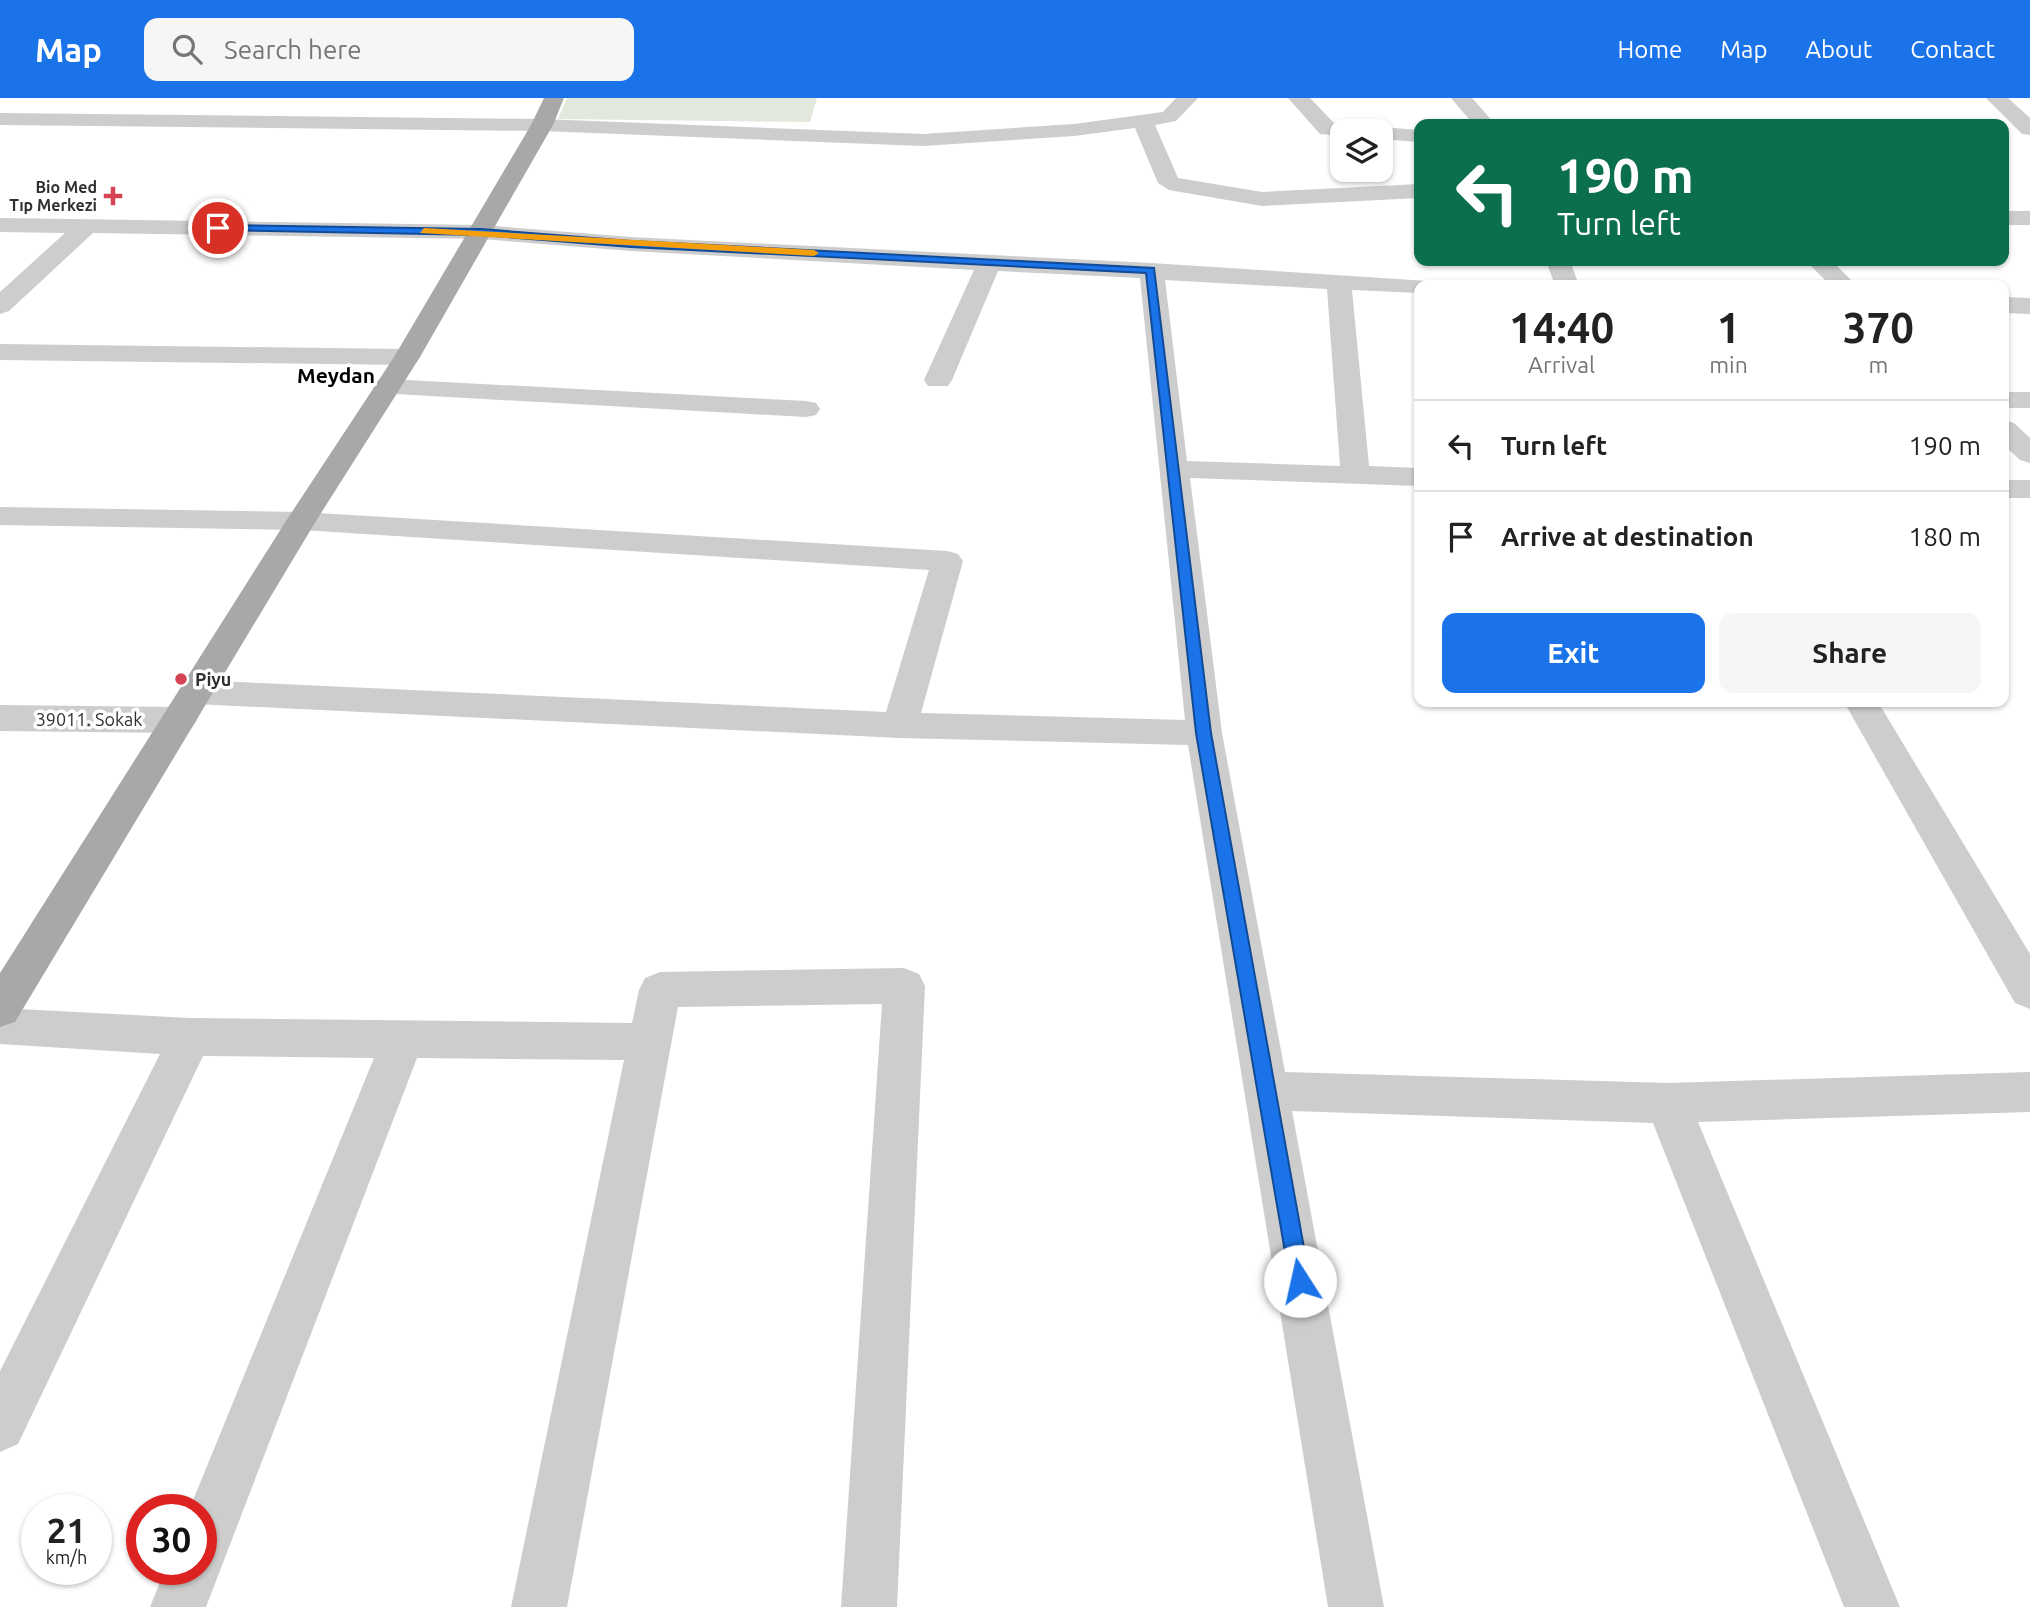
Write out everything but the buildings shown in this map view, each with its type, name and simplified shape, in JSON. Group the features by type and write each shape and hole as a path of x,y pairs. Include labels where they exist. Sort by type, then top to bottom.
{"main road":[{"path":"0,1009 301,521 407,358 548,111"}],"street":[{"path":"0,119 548,111 923,140 1074,130 1169,117 1188,98"},
{"path":"1298,98 1330,129"},
{"path":"1461,98 1480,119"},
{"path":"1996,98 2029,127"},
{"path":"1142,120 1169,183 1262,199 1414,191"},
{"path":"2009,127 2029,127"},
{"path":"1393,134 1414,136"},
{"path":"2009,218 2030,218"},
{"path":"0,225 481,232 631,244 1414,286"},
{"path":"0,306 87,226"},
{"path":"938,380 990,262"},
{"path":"1823,266 1839,280"},
{"path":"1151,270 1204,733 1356,1607"},
{"path":"1339,281 1355,476"},
{"path":"2009,305 2030,306"},
{"path":"0,352 407,358"},
{"path":"387,387 806,409"},
{"path":"2009,400 2030,400"},
{"path":"2009,434 2030,454"},
{"path":"1175,469 1414,477"},
{"path":"2009,489 2030,489"},
{"path":"0,516 301,521 947,561 900,725"},
{"name":"39011. Sokak","path":"0,719 187,706 1204,733"},
{"path":"1864,707 2030,991"},
{"path":"539,1607 660,990 904,986 869,1607"},
{"path":"0,1026 190,1037 650,1042"},
{"path":"0,1426 190,1037"},
{"path":"217,1508 403,1039"},
{"path":"1267,1091 1668,1103 2030,1092"},
{"path":"1668,1103 1872,1607"},
{"path":"178,1607 187,1585"}],"shaded area":[{"path":"567,98 817,98 810,122 558,119"}],"slow traffic":[{"path":"424,231 481,232 631,244 814,253"}],"place":[{"name":"Bio Med Tıp Merkezi","path":"113,196"},
{"name":"Piyu","path":"181,679"}],"district":[{"name":"Meydan","path":"336,375"}],"route":[{"path":"218,228 481,232 631,244 1151,270 1204,733 1300,1281"}]}
